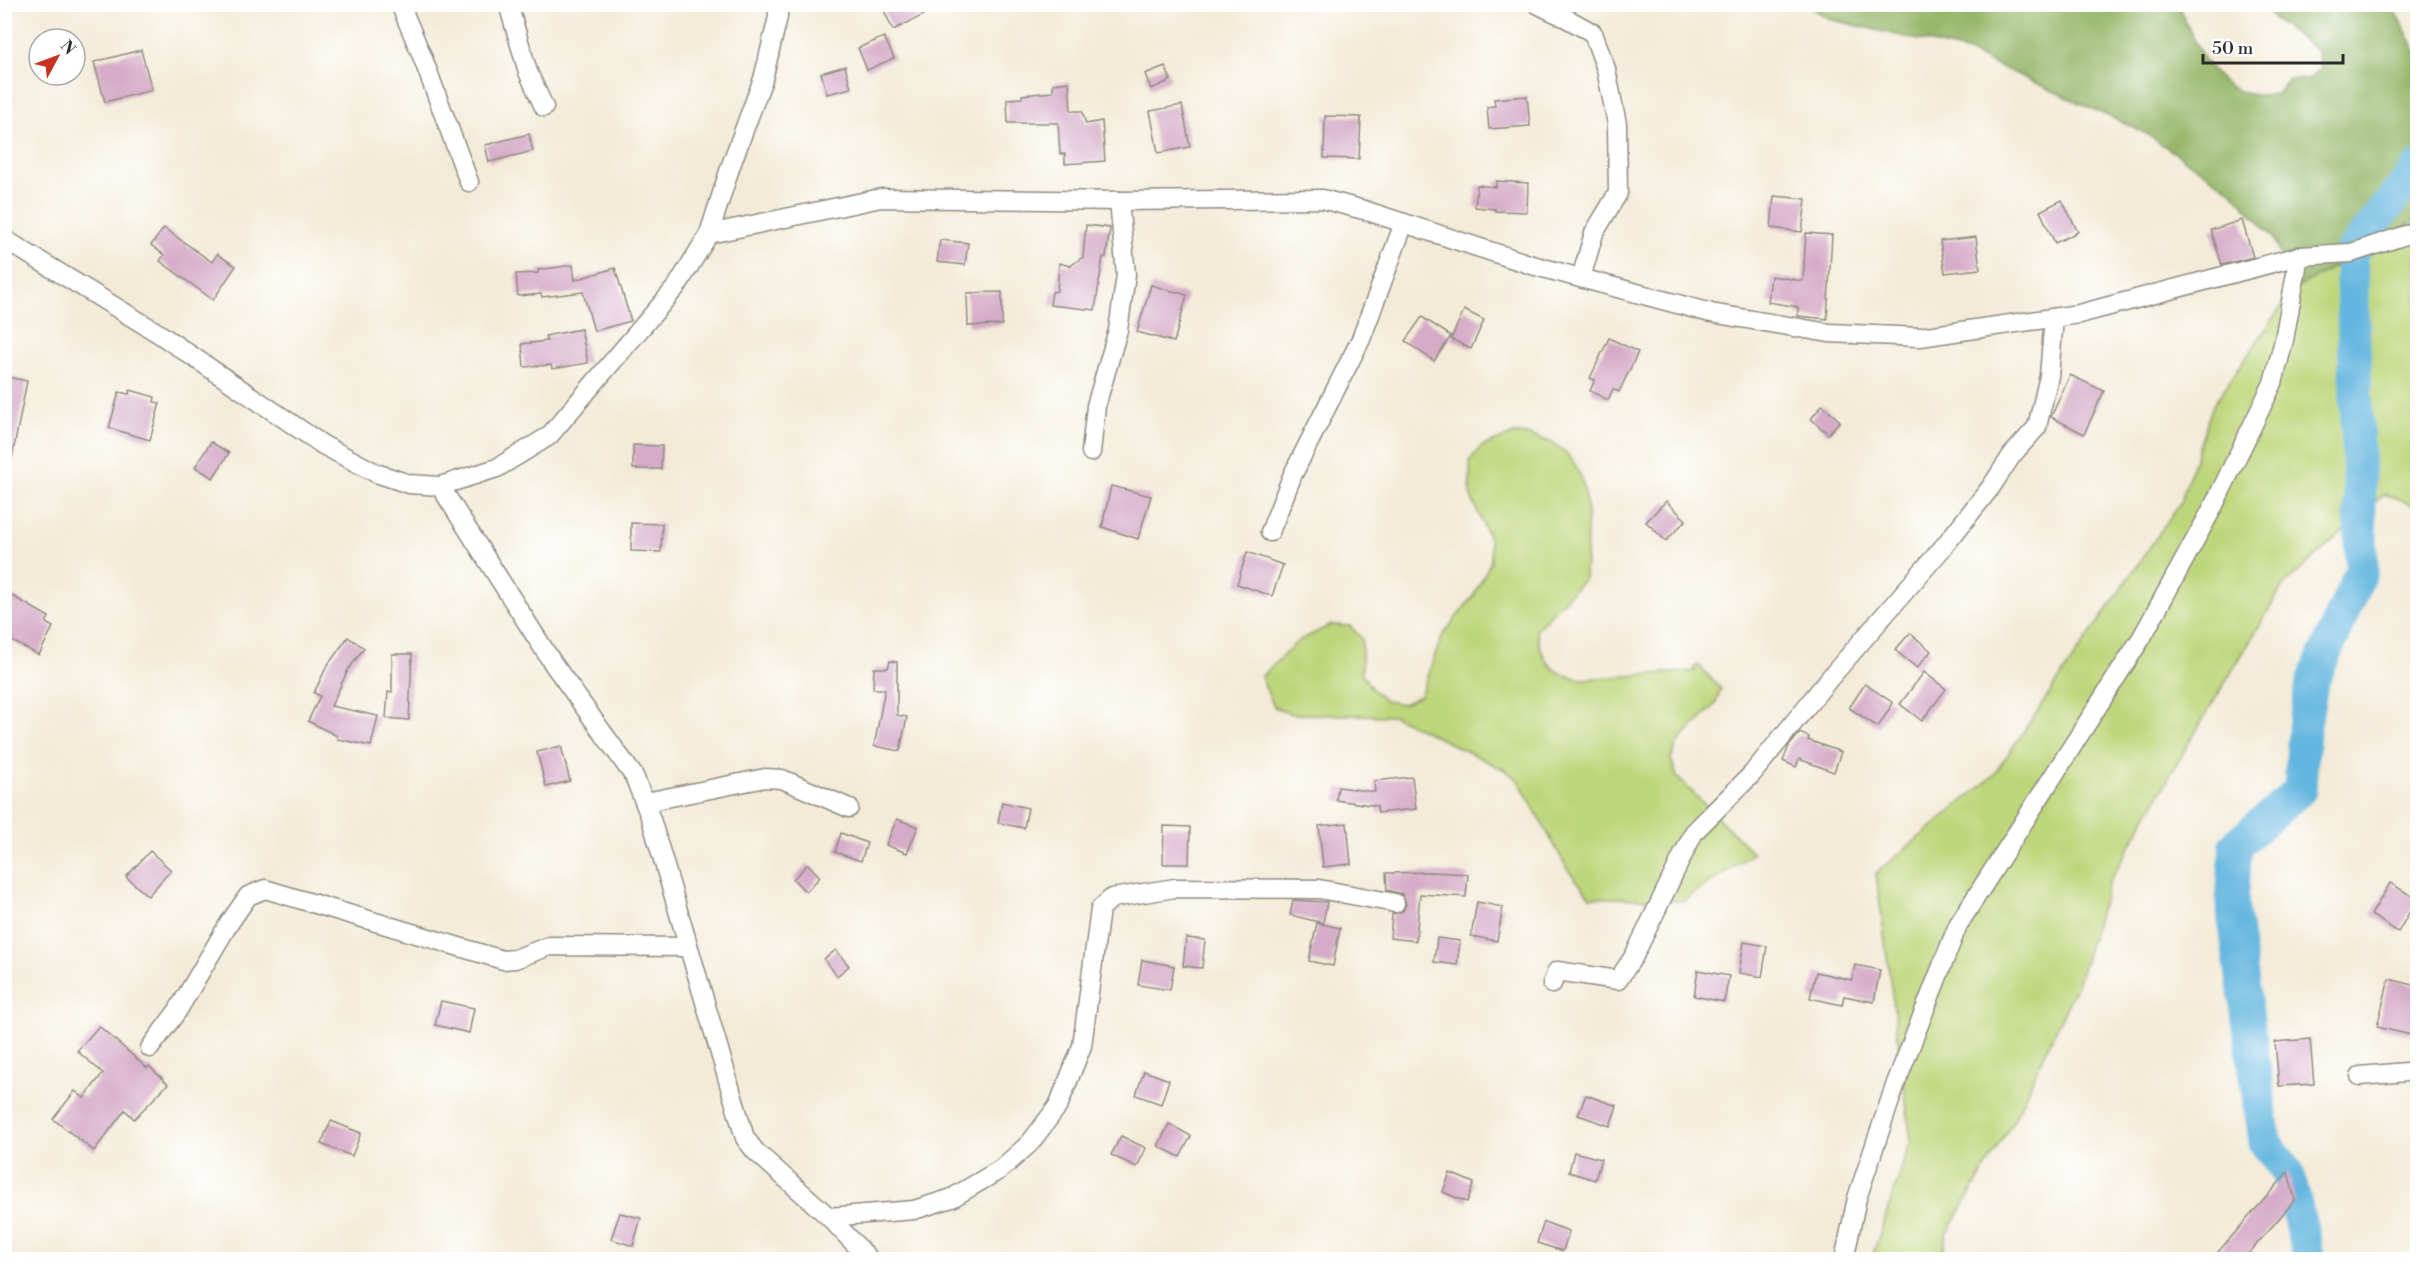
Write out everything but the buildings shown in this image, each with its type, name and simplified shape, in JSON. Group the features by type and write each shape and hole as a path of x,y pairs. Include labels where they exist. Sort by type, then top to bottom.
{"street":[{"path":"400,4 469,182"},
{"path":"508,4 528,72 544,107"},
{"path":"4,239 158,333 323,445 376,473 409,484 440,486 497,468 549,436 677,286 709,234 731,165 763,79 778,17 778,4"},
{"path":"1537,4 1593,33 1606,69 1617,124 1618,193 1594,232 1581,278"},
{"path":"709,234 881,198 1119,201 1322,199 1581,278 1711,313 1829,333 1920,337 2079,314 2299,256 2351,253 2418,231"},
{"path":"1091,452 1096,406 1118,330 1126,275 1119,201"},
{"path":"1270,532 1293,474 1361,339 1404,223"},
{"path":"1844,1260 1857,1198 1892,1093 1958,925 2142,637 2212,509 2273,383 2284,340 2299,256"},
{"path":"1552,984 1557,971 1618,980 1634,957 1694,832 1752,774 1829,679 1945,546 1991,487 2012,455 2037,427 2049,376 2055,318"},
{"path":"440,486 554,665 634,776 646,802 745,1138 755,1151 829,1217 870,1260"},
{"path":"646,802 765,778 782,779 849,808"},
{"path":"829,1217 914,1210 952,1198 1001,1169 1030,1143 1058,1106 1082,1046 1100,909 1112,898 1175,888 1319,889 1395,903"},
{"path":"150,1048 178,1010 228,925 248,896 257,890 265,889 503,960 515,959 549,946 688,947"},
{"path":"2360,1076 2418,1071"}],"green space":[{"path":"2048,4 2067,9 2072,4 2178,5 2202,56 2212,70 2224,83 2239,91 2256,95 2277,94 2289,79 2308,80 2321,68 2318,52 2272,17 2262,5 2385,5 2397,15 2417,53 2417,219 2293,290 2274,239 2233,192 2145,133 1966,51 1829,19 1808,5"},
{"path":"2417,219 2417,507 2384,494 2283,586 2109,882 2078,982 2015,1118 1946,1235 1941,1259 1871,1260 1911,1140 1876,873 1993,776 2180,503 2213,405 2293,290"},
{"path":"1514,434 1542,439 1562,449 1575,465 1583,484 1587,506 1585,578 1536,630 1541,650 1549,664 1562,674 1582,679 1696,671 1693,668 1698,665 1721,689 1715,705 1678,742 1671,759 1677,777 1753,853 1683,901 1590,897 1568,870 1518,780 1505,770 1394,716 1291,714 1274,707 1261,677 1298,641 1331,625 1350,626 1362,639 1362,674 1372,689 1386,701 1403,704 1420,696 1442,636 1474,595 1491,561 1490,541 1470,494 1470,460 1481,447"}],"waterway":[{"path":"2309,1260 2288,1172 2265,1142 2232,904 2236,845 2300,790 2304,730 2312,683 2362,569 2351,253 2418,168"}]}
